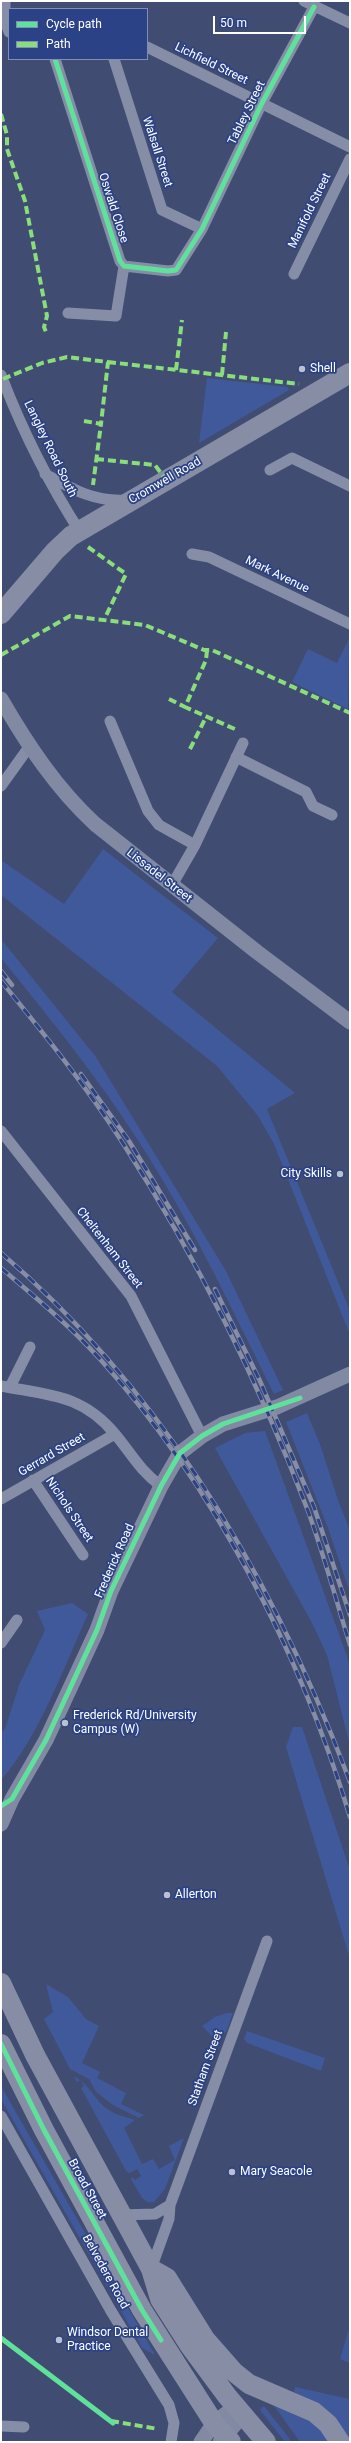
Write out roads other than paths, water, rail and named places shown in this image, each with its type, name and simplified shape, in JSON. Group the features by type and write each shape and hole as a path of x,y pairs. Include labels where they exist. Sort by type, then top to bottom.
{"highway":[{"name":"Cromwell Road","path":"1,614 55,551 71,536 350,373"},
{"name":"Broad Street","path":"1,1983 35,2055 121,2215 152,2269 160,2299 190,2346 266,2442"},
{"name":"Broad Street","path":"1,2044 44,2130 142,2310 222,2436"},
{"path":"152,2269 167,2278 205,2339 234,2372 249,2384 314,2412 328,2424 340,2442"}],"main road":[{"name":"Lissadel Street","path":"1,699 29,747 80,810 116,842 350,1022"},
{"name":"Frederick Road","path":"1,1824 6,1802 46,1740 97,1630 110,1591 163,1482 184,1448 223,1424 300,1398 350,1374"},
{"path":"1,1812 6,1802"},
{"path":"201,2442 222,2436 240,2410"}],"street":[{"path":"5,1 5,21 8,29"},
{"path":"304,1 350,23"},
{"name":"Tabley Street","path":"202,230 262,103 314,7"},
{"name":"Lichfield Street","path":"148,47 350,147"},
{"name":"Oswald Close","path":"55,60 120,261 124,266"},
{"name":"Walsall Street","path":"114,60 162,210 202,230"},
{"name":"Manifold Street","path":"294,274 350,159"},
{"path":"68,313 116,316 124,266 168,271 176,270 202,230"},
{"name":"Langley Road South","path":"1,375 45,474 80,532"},
{"path":"270,470 292,458 350,486"},
{"path":"45,474 78,493 96,499 133,499"},
{"name":"Mark Avenue","path":"192,554 209,557 350,624"},
{"path":"110,721 148,811 160,825 195,845"},
{"path":"172,885 195,845 242,744"},
{"path":"1,786 29,747"},
{"path":"236,758 306,792 313,806 332,815"},
{"name":"Cheltenham Street","path":"1,1131 131,1296 202,1436"},
{"path":"30,1347 6,1387 72,1400 91,1410 115,1434 145,1475 163,1482"},
{"name":"Gerrard Street","path":"1,1499 115,1434"},
{"name":"Nichols Street","path":"33,1480 83,1555"},
{"path":"1,1643 18,1620"},
{"name":"Statham Street","path":"152,2269 169,2219 170,2205 267,1941"},
{"name":"Belvedere Road","path":"1,2116 111,2311 170,2405 174,2423 171,2442"},
{"path":"121,2215 155,2214 170,2205"},
{"path":"1,2426 24,2427"}],"railway":[{"path":"1,971 12,985"},
{"path":"1,981 65,1061 110,1123 151,1188 202,1278 248,1369 289,1463 314,1528 350,1645"},
{"path":"81,1074 129,1141 195,1250"},
{"path":"1,1253 60,1308 114,1367 164,1429 209,1495 250,1564 287,1635 320,1708 350,1782"},
{"path":"1,1268 64,1323 99,1358 141,1407 179,1460 216,1516 249,1574 279,1633 306,1694 330,1756 350,1817"},
{"path":"215,1289 260,1381 314,1507 350,1615"}],"place":[{"name":"Shell","path":"302,369"},
{"name":"City Skills","path":"340,1174"},
{"name":"Frederick Rd/University Campus (W)","path":"65,1723"},
{"name":"Allerton","path":"167,1895"},
{"name":"Mary Seacole","path":"232,2172"},
{"name":"Windsor Dental Practice","path":"59,2340"}]}
